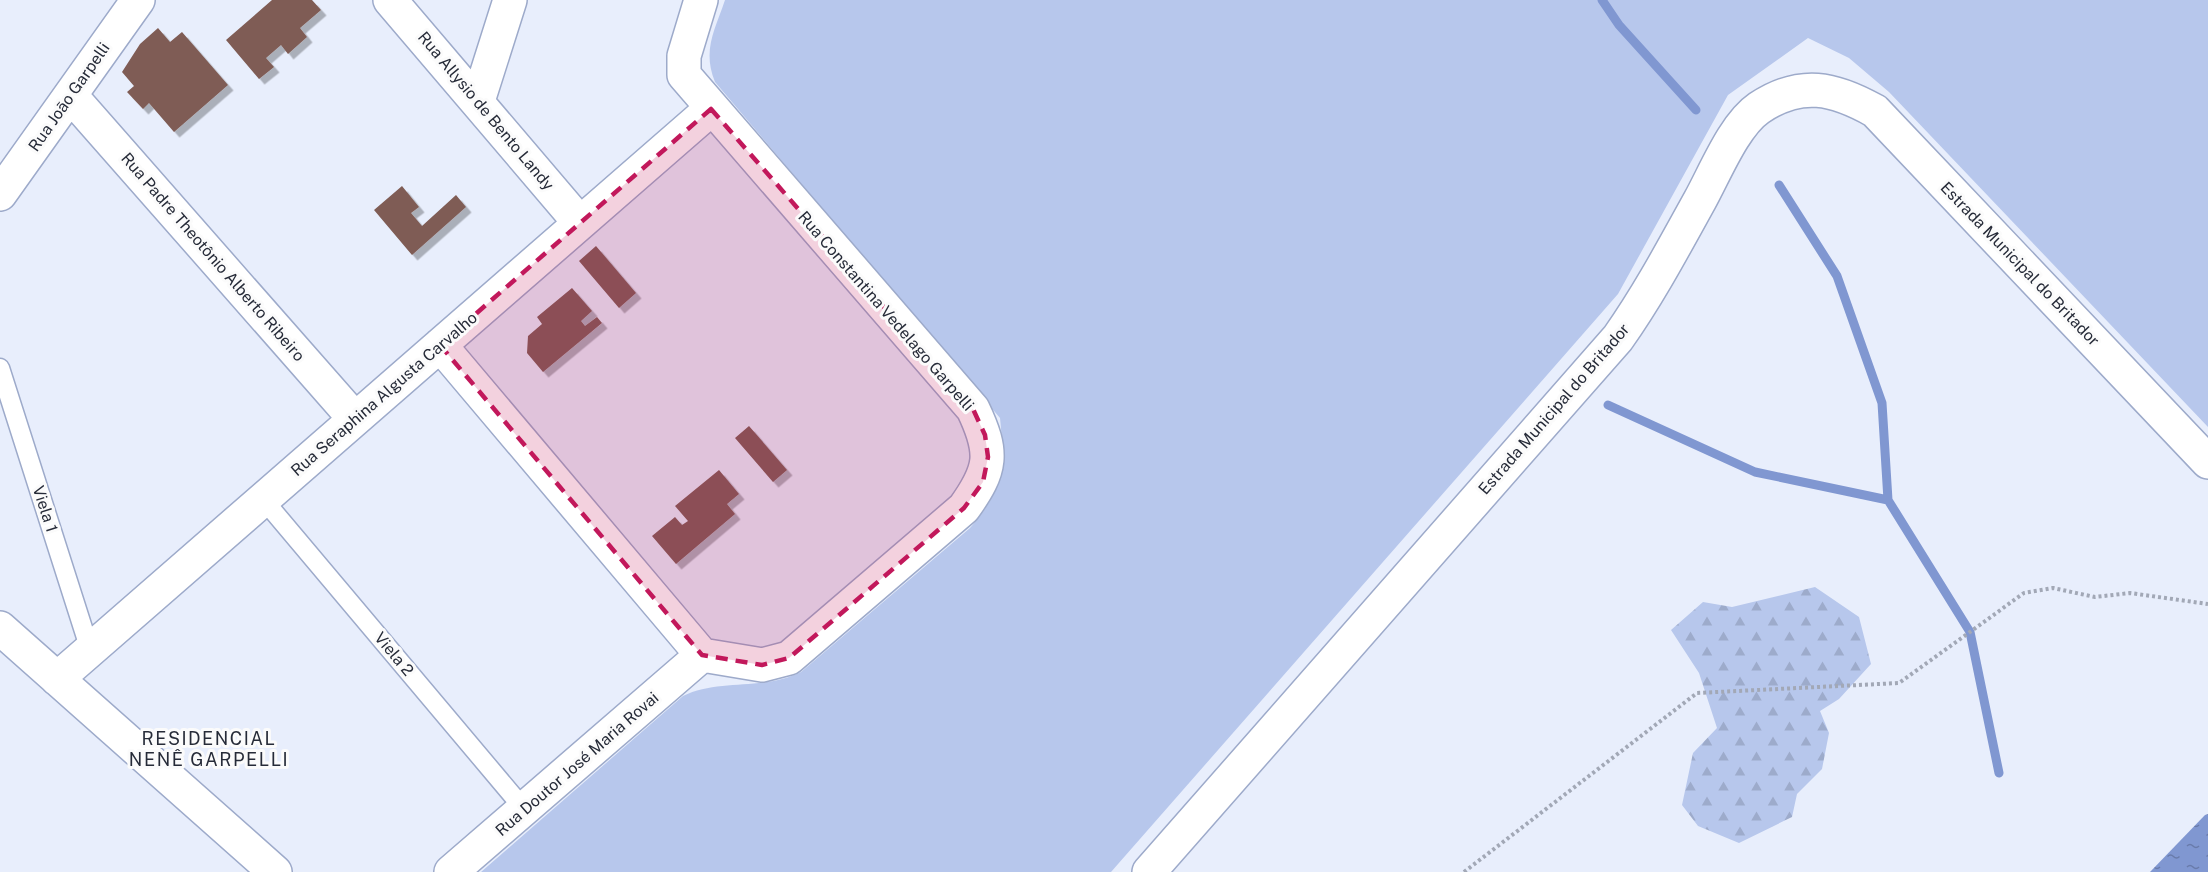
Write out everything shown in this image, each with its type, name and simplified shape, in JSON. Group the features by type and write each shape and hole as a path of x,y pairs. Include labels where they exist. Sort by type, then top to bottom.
{"street":[{"name":"Rua João Garpelli","path":"0,194 138,0"},
{"name":"Rua Allysio de Bento Landy","path":"390,0 580,223"},
{"path":"478,101 510,0"},
{"name":"Rua Constantina Vedelago Garpelli","path":"701,0 684,56 684,75 711,109 973,409 985,435 988,457 983,482 964,508 789,658 762,665 702,655"},
{"name":"Estrada Municipal do Britador","path":"1149,872 1618,338 1647,297 1736,134 1758,109 1782,96 1809,88 1847,95 1875,111 2208,462"},
{"name":"Rua Padre Theotônio Alberto Ribeiro","path":"71,96 355,419"},
{"name":"Rua Seraphina Algusta Carvalho","path":"57,679 711,109"},
{"path":"440,345 702,655"},
{"path":"0,628 275,872"},
{"name":"Rua Doutor José Maria Rovai","path":"451,872 702,655"}],"lane":[{"name":"Viela 1","path":"0,368 90,650"},
{"name":"Viela 2","path":"263,499 524,809"}],"path":[{"path":"1464,872 1697,693 1899,683 2024,593 2053,588 2095,597 2130,593 2208,604"}],"highlighted area":[{"path":"711,109 973,409 985,435 988,457 983,482 964,508 789,658 762,665 702,655 440,345"}],"green space":[{"path":"725,0 2208,0 2208,427 1889,92 1849,58 1808,38 1728,95 1618,294 1111,872 481,872 683,696 711,687 772,681 801,672 970,528 989,502 999,477 1002,450 1000,418 715,82 711,71 711,40"},
{"path":"1815,587 1859,617 1871,664 1839,699 1820,711 1829,733 1822,769 1797,794 1792,817 1739,843 1698,826 1682,805 1693,753 1717,728 1699,673 1671,630 1703,602 1732,607"}],"water":[{"path":"2208,814 2208,872 2150,872 2205,815"}],"building":[{"path":"272,0 312,0 321,10 300,28 307,37 288,54 281,45 266,58 274,67 259,79 226,40"},
{"path":"158,28 170,42 182,32 228,85 174,132 149,103 143,109 127,92 134,86 122,72 140,44"},
{"path":"402,186 419,207 411,213 422,226 456,195 466,207 412,255 374,210"},
{"path":"596,246 636,293 619,308 579,261"},
{"path":"572,288 592,311 581,321 585,326 597,317 602,323 543,372 527,353 528,336 542,324 537,317"},
{"path":"749,426 787,470 773,482 735,438"},
{"path":"719,470 739,494 727,504 735,514 676,564 652,536 675,517 682,525 688,521 675,506"}],"waterway":[{"path":"1602,0 1619,25 1696,110"},
{"path":"1779,185 1837,276 1882,403 1888,500 1970,632 1999,773"},
{"path":"1608,405 1755,472 1888,500"}],"district":[{"name":"RESIDENCIAL NENÊ GARPELLI","path":"209,748"}]}
